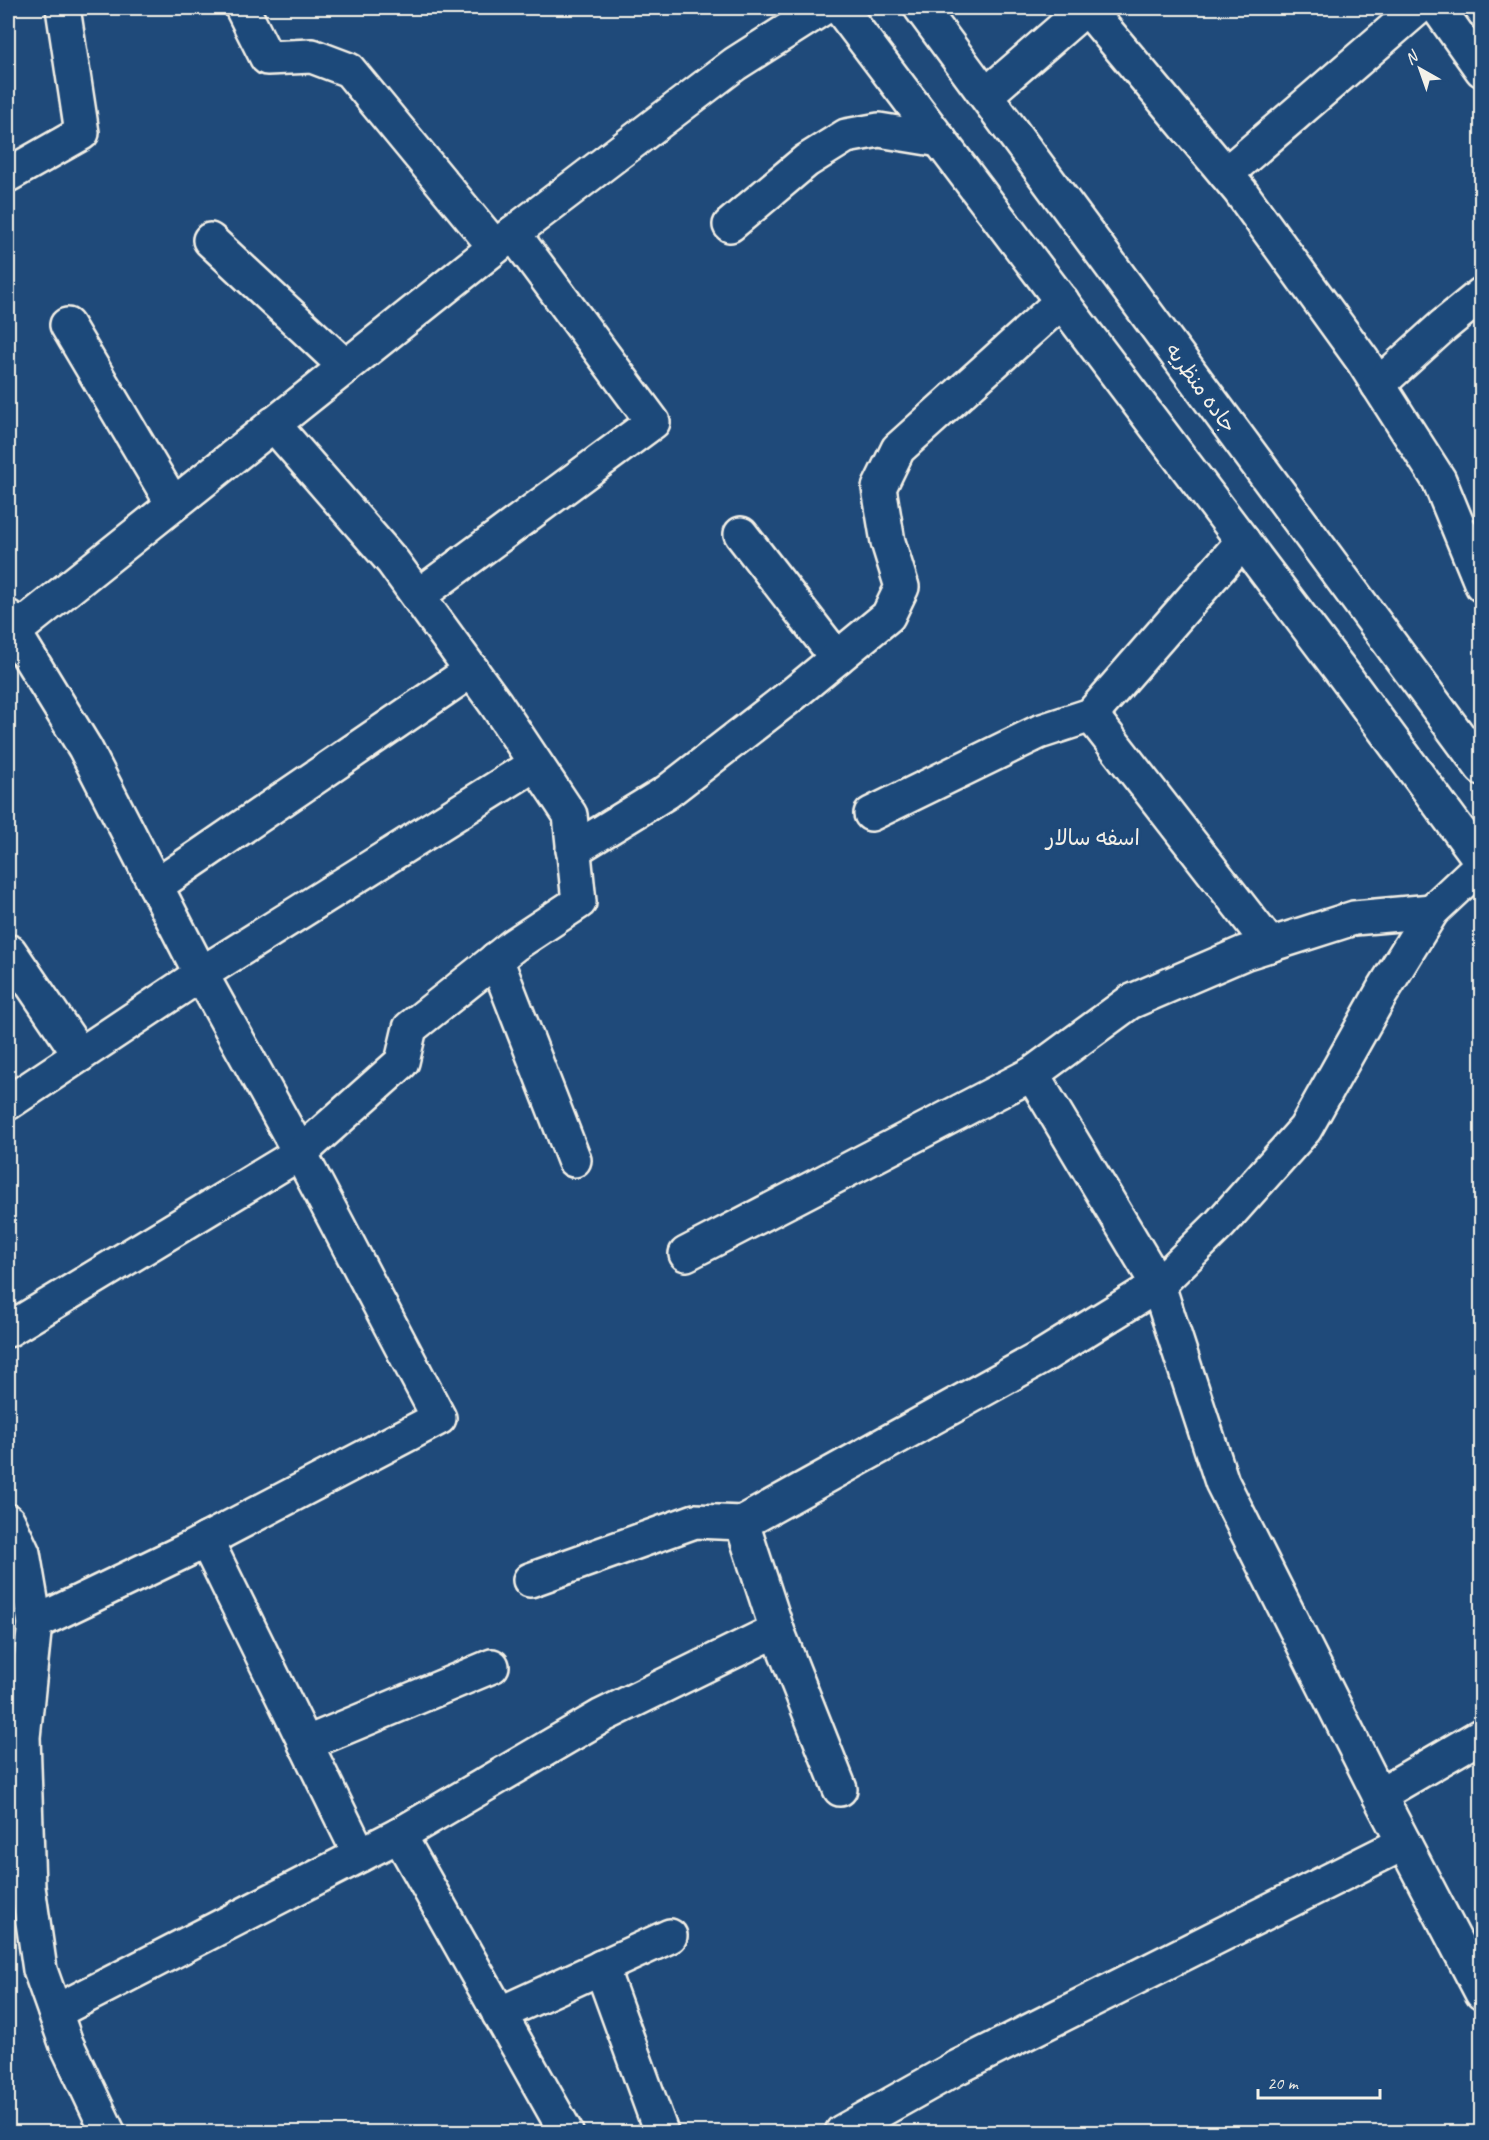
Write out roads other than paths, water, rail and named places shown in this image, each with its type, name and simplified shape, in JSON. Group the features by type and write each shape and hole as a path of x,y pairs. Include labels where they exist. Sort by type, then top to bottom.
{"street":[{"path":"8,175 82,133 63,8"},
{"path":"242,8 267,58 312,56 349,70 504,240 653,422 418,596"},
{"path":"35,1623 206,1540 439,1418 300,1153 201,974 85,748 10,627 173,504 504,240 735,64 823,8"},
{"path":"530,1580 695,1521 742,1522 1040,1358 1158,1285 1220,1224 1305,1129 1382,992 1432,911 1482,863 1243,541 840,8"},
{"name":"جاده منظریه","path":"921,8 1482,768"},
{"path":"986,95 1087,8 1226,174 1378,385 1439,480 1482,585"},
{"path":"1226,174 1418,8"},
{"path":"1438,8 1482,70"},
{"path":"730,225 806,161 846,136 879,130 940,140"},
{"path":"210,240 345,366"},
{"path":"1378,385 1482,294"},
{"path":"573,850 667,792 888,616 902,587 888,542 879,488 898,448 1062,302"},
{"path":"67,325 173,504"},
{"path":"8,1330 300,1153 402,1062 410,1028 496,958 579,902 570,816 471,670 393,562 273,423"},
{"path":"741,534 837,658"},
{"path":"871,814 1039,732 1090,715 1243,541"},
{"path":"156,886 471,670"},
{"path":"1090,715 1270,945"},
{"path":"8,1103 201,974 535,764"},
{"path":"686,1254 1032,1074 1130,1002 1244,952 1354,918 1432,911"},
{"path":"8,953 10,952 80,1055"},
{"path":"496,958 574,1160"},
{"path":"1032,1074 1158,1285 1222,1482 1379,1795 1482,1993"},
{"path":"8,1521 23,1553 35,1623 23,1737 28,1887 40,1970 66,2043 108,2133"},
{"path":"742,1522 777,1630 840,1789"},
{"path":"206,1540 360,1855"},
{"path":"55,2012 399,1835 602,1716 777,1630"},
{"path":"305,1744 492,1666"},
{"path":"1379,1795 1482,1735"},
{"path":"399,1835 566,2133"},
{"path":"842,2133 956,2068 1404,1843"},
{"path":"499,2014 670,1936"},
{"path":"601,1967 661,2133"}],"district":[{"name":"اسفه سالار","path":"1093,837"}]}
